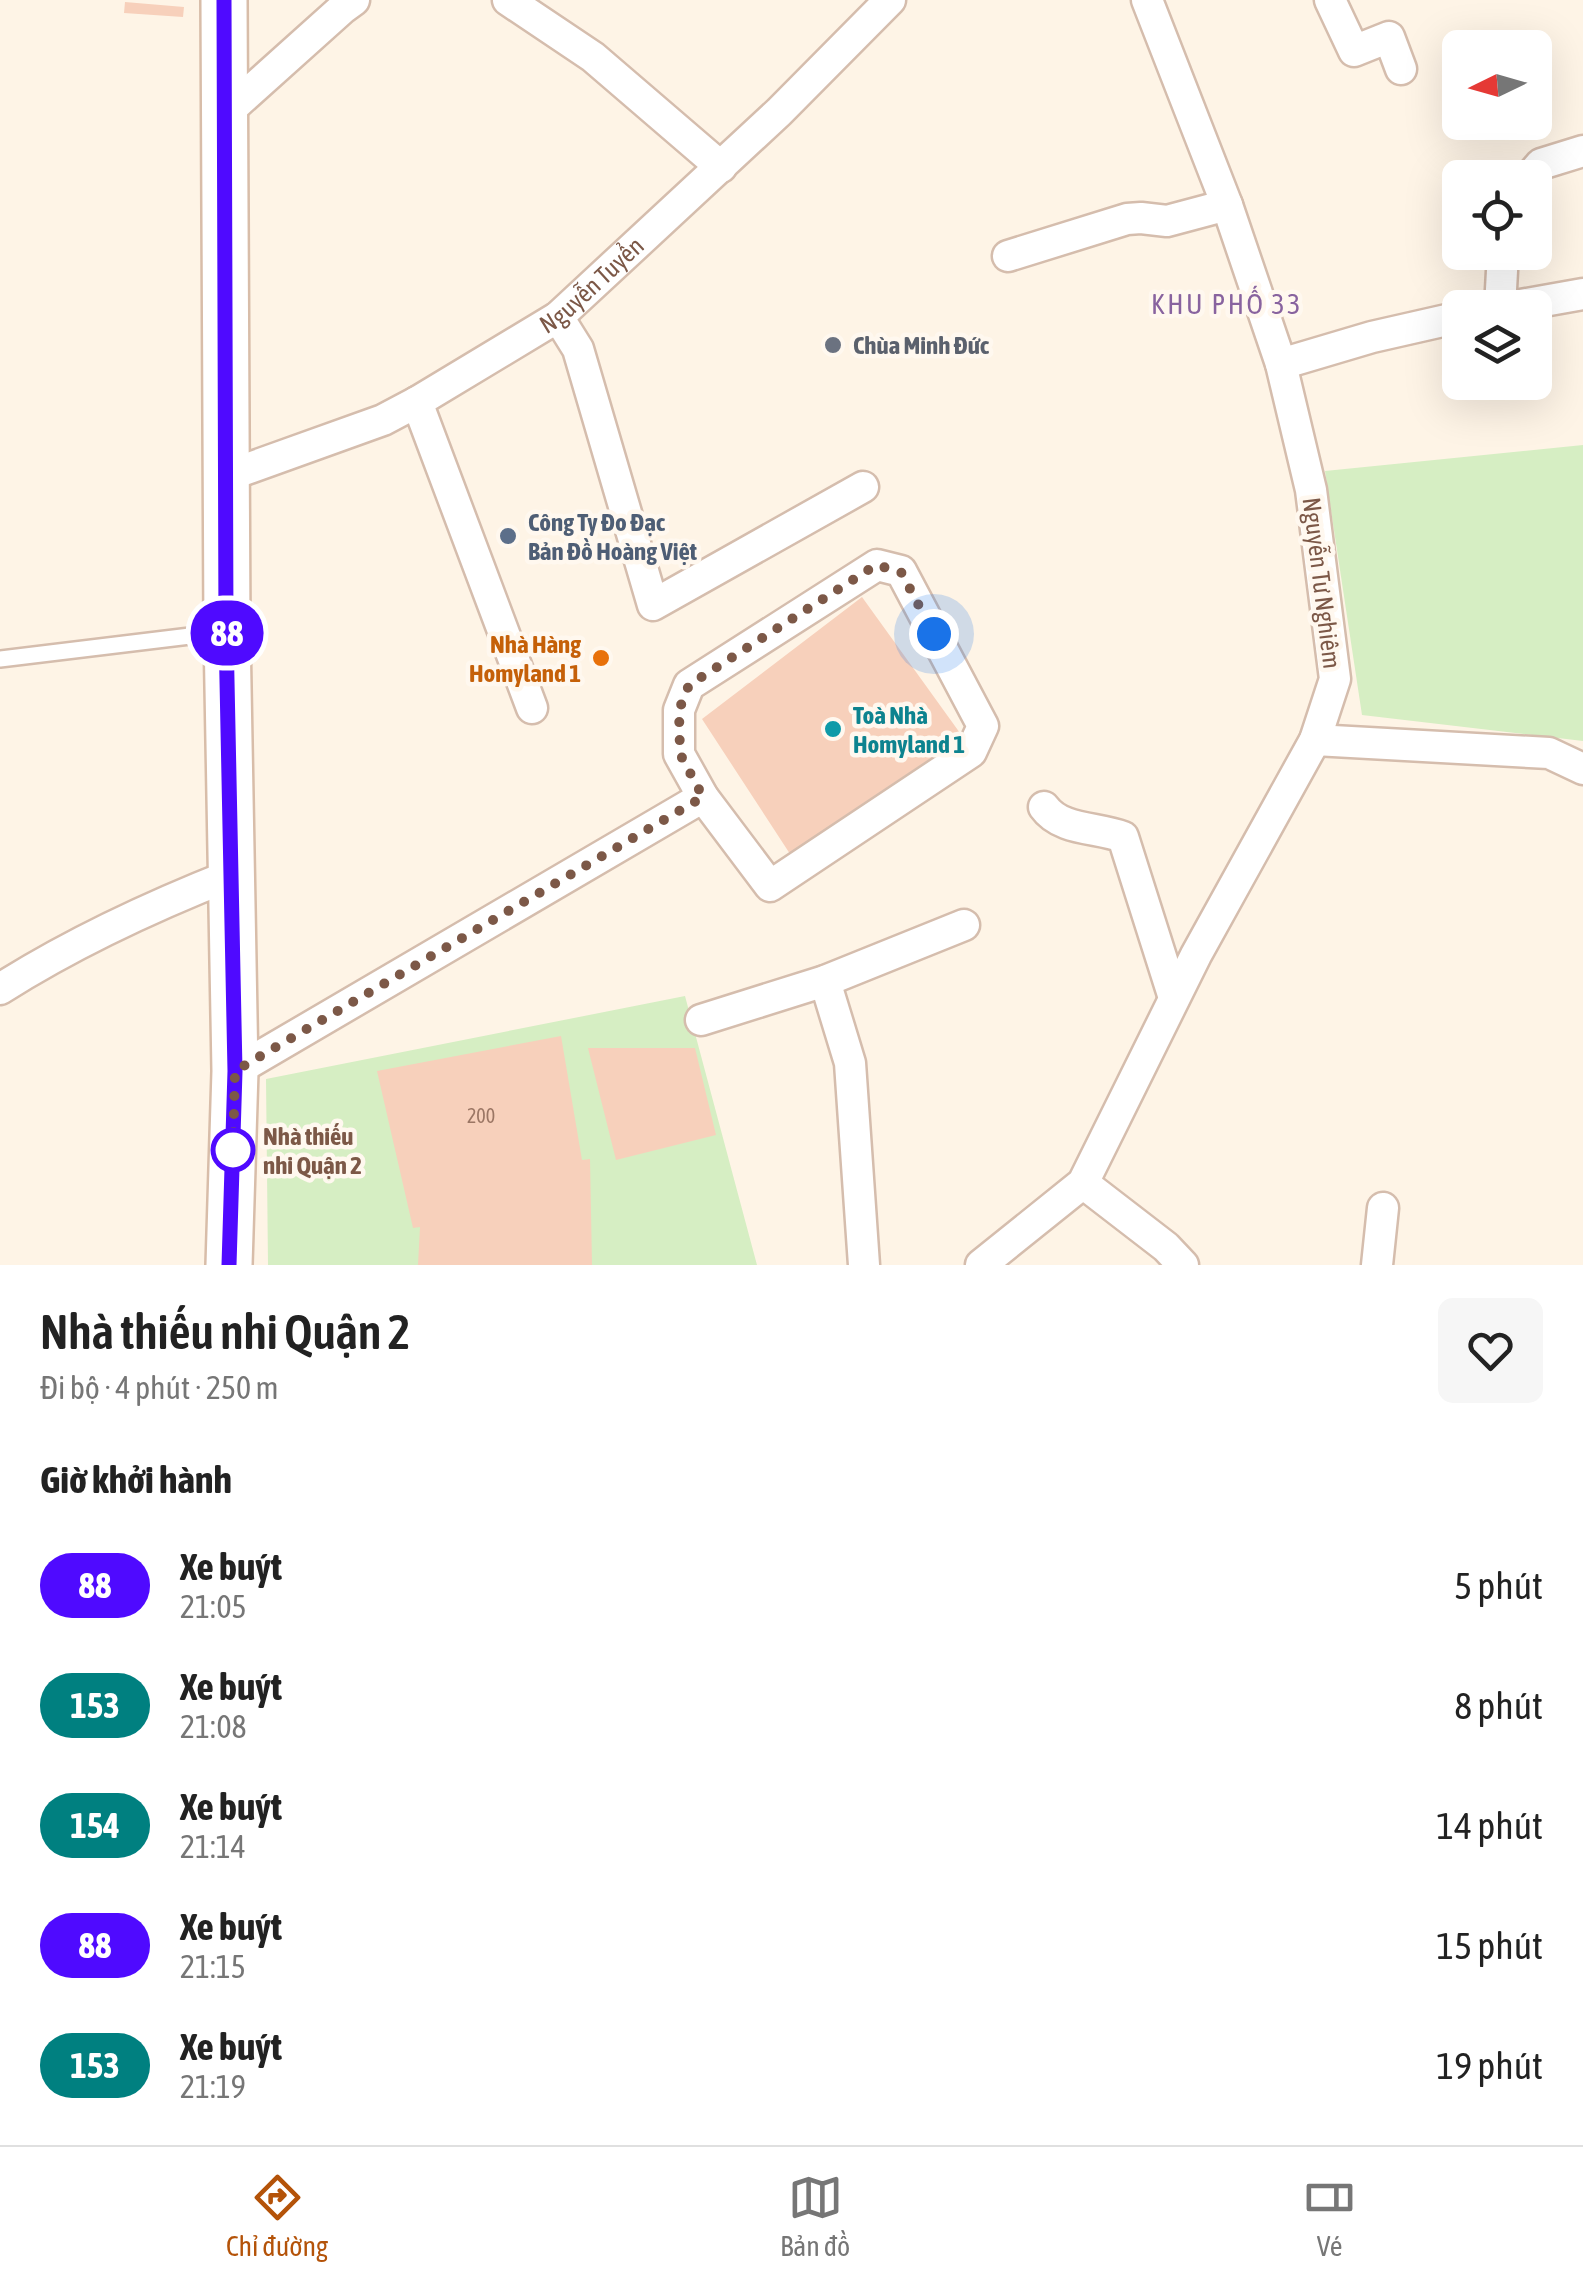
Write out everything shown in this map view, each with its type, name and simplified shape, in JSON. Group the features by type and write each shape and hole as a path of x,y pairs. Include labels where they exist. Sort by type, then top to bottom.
{"main road":[{"path":"224,0 226,632 235,1071 229,1265"}],"street":[{"path":"226,113 354,0"},
{"path":"508,0 593,57 721,167"},
{"name":"Nguyễn Tuyển","path":"227,476 383,420 558,317 721,167 890,0"},
{"name":"Nguyễn Tư Nghiêm","path":"980,1265 1083,1183 1196,955 1314,740 1335,679 1311,490 1281,364 1226,205 1146,0"},
{"path":"1330,0 1354,51 1389,36 1401,69"},
{"path":"1552,161 1583,151"},
{"path":"1008,256 1127,220 1167,220 1226,205"},
{"path":"1552,299 1583,294"},
{"path":"558,317 578,349 654,606 863,487"},
{"path":"1281,364 1442,321"},
{"path":"418,402 532,708"},
{"path":"876,565 901,572 984,726 971,752 770,886 703,797 680,754 679,710 689,685 876,565"},
{"path":"1314,740 1549,754 1583,769"},
{"path":"235,1071 703,797"},
{"path":"1044,807 1046,813 1058,820 1123,838 1174,998"},
{"path":"0,989 54,955 165,901 231,875"},
{"path":"701,1020 825,981 964,925"},
{"path":"825,981 850,1063 864,1265"},
{"path":"1083,1183 1166,1246 1183,1265"},
{"path":"1377,1265 1383,1208"}],"lane":[{"path":"0,659 226,632"}],"green space":[{"path":"1583,445 1583,741 1362,715 1325,471"},
{"path":"685,996 757,1265 268,1265 266,1079"}],"building":[{"path":"125,2 184,7 183,17 124,13"},
{"name":"Toà Nhà Homyland 1","path":"862,597 965,740 792,857 702,719"},
{"path":"561,1036 582,1160 590,1159 592,1265 418,1265 420,1227 413,1228 377,1071"},
{"path":"588,1048 695,1048 716,1135 616,1160"}],"bus line":[{"name":"88","path":"224,0 226,632 235,1071 229,1265"}],"place":[{"name":"Chùa Minh Đức","path":"833,345"},
{"name":"Công Ty Đo Đạc Bản Đồ Hoàng Việt","path":"508,536"},
{"name":"Nhà Hàng Homyland 1","path":"601,658"},
{"name":"Toà Nhà Homyland 1","path":"833,729"},
{"name":"Nhà thiếu nhi Quận 2","path":"233,1150"}],"district":[{"name":"KHU PHỐ 33","path":"1227,304"}],"route":[{"path":"233,1150 235,1071 703,797 680,754 679,710 689,685 876,565 901,572 934,634"}]}
